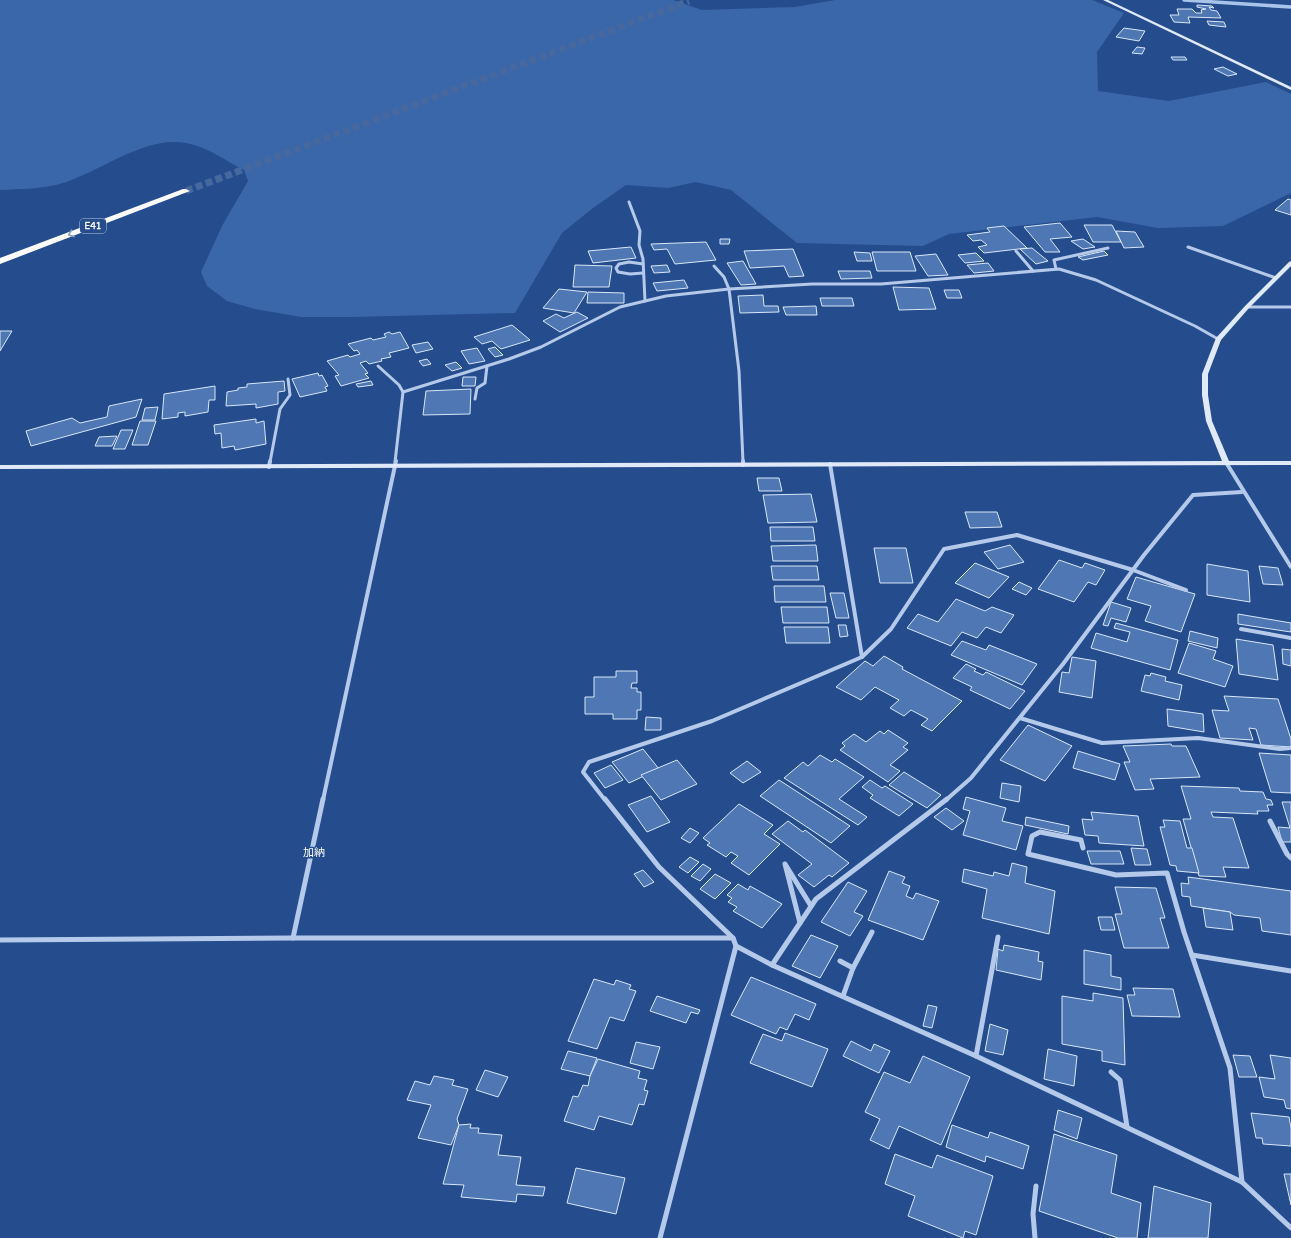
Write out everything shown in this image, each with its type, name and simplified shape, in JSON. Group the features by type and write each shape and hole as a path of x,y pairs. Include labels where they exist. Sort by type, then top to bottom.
{"highway":[{"name":"E41","path":"0,253 183,188 0,261"}],"street":[{"path":"1105,0 1291,89"},
{"path":"629,202 640,232 639,245 644,272 645,301"},
{"path":"1188,247 1276,278"},
{"path":"1056,269 1054,260 1108,248"},
{"path":"1016,250 1033,271"},
{"path":"643,264 629,262 619,264 616,268 618,272 624,274 633,275 644,272"},
{"path":"1291,263 1247,307 1218,339 1205,374 1205,395 1210,421 1227,464 1242,492 1291,567"},
{"path":"714,266 724,276 729,289 739,370 743,465"},
{"path":"403,392 488,366 541,347 620,307 666,296 729,289 812,284 880,284 1056,269 1096,280 1195,326 1218,339"},
{"path":"1247,307 1291,307"},
{"path":"293,938 397,454 403,392 399,385 378,366"},
{"path":"475,399 477,388 485,383 488,366"},
{"path":"269,467 280,409 284,406 287,397 290,394 288,379"},
{"path":"0,467 1291,463"},
{"path":"830,464 862,657"},
{"path":"772,965 816,898 946,800 971,778 1063,664 1133,570 1193,495 1242,492"},
{"path":"660,1238 736,946 733,938 659,867 583,772 590,762 712,721 862,657 891,629 944,549 1017,535 1133,570 1186,590"},
{"path":"1242,629 1291,638"},
{"path":"1020,718 1102,743 1198,738 1280,749 1291,748"},
{"path":"1270,822 1287,854 1291,858"},
{"path":"1083,848 1081,840 1040,832 1032,836 1028,854 1116,875 1167,873 1192,955 1230,1068 1242,1182"},
{"path":"800,923 785,864 811,906"},
{"path":"842,996 853,968 872,932"},
{"path":"976,1056 998,937"},
{"path":"0,940 293,938 733,938"},
{"path":"736,946 772,965 976,1056 1242,1182 1291,1228"},
{"path":"1192,955 1291,971"},
{"path":"840,960 853,968"},
{"path":"1111,1072 1120,1080 1127,1127"},
{"path":"1035,1238 1033,1214 1036,1186"}],"shaded area":[{"path":"0,0 673,0 702,10 795,7 835,0 1092,0 1124,13 1097,52 1098,91 1169,101 1266,82 1291,94 1291,193 1223,226 1158,228 1097,217 949,234 923,246 797,243 731,190 696,182 668,188 626,185 593,208 562,233 515,313 301,317 255,309 227,301 207,286 201,272 222,226 248,181 244,170 201,147 186,143 170,142 155,145 139,149 78,178 63,183 40,188 0,190"}],"building":[{"path":"1197,5 1212,6 1214,8 1209,7 1211,10 1217,11 1221,18 1188,17 1190,23 1174,22 1170,15 1179,15 1177,9 1192,9 1196,13 1202,13 1201,10 1206,9 1197,7"},
{"path":"1207,21 1224,22 1226,27 1209,25"},
{"path":"1124,28 1145,31 1139,41 1116,37"},
{"path":"1137,47 1145,48 1142,54 1132,53"},
{"path":"1171,57 1185,57 1187,60 1173,60"},
{"path":"1223,67 1237,74 1228,76 1214,69"},
{"path":"1288,199 1291,200 1291,215 1275,210"},
{"path":"1060,223 1072,237 1050,239 1060,252 1045,252 1024,227"},
{"path":"1084,225 1112,225 1121,242 1093,242"},
{"path":"1004,226 1027,248 984,253 978,247 987,245 981,240 973,241 967,235 990,232 987,228"},
{"path":"1116,231 1135,232 1144,247 1124,248"},
{"path":"720,239 730,239 729,244 720,244"},
{"path":"1083,239 1095,247 1083,249 1071,241"},
{"path":"706,242 716,260 675,264 667,249 654,250 651,244"},
{"path":"631,247 636,258 593,263 588,251"},
{"path":"1032,248 1048,261 1036,264 1020,249"},
{"path":"793,249 804,276 789,277 784,266 750,268 744,251"},
{"path":"1104,251 1108,255 1083,260 1078,257"},
{"path":"854,252 870,253 872,261 857,261"},
{"path":"872,252 910,252 916,271 877,271"},
{"path":"976,253 984,261 965,263 958,255"},
{"path":"936,254 948,275 928,276 915,256"},
{"path":"743,261 756,284 741,285 727,263"},
{"path":"988,263 994,271 974,273 967,265"},
{"path":"575,265 612,266 609,287 573,287"},
{"path":"667,265 670,272 654,273 651,266"},
{"path":"838,271 870,271 872,278 841,279"},
{"path":"684,280 688,288 657,291 653,283"},
{"path":"893,287 929,288 936,309 899,310"},
{"path":"559,289 587,292 574,313 543,308"},
{"path":"944,290 959,290 962,298 947,298"},
{"path":"588,292 624,293 624,303 587,303"},
{"path":"763,295 764,306 778,306 779,312 740,313 738,296"},
{"path":"820,298 852,298 854,306 822,306"},
{"path":"816,306 817,315 786,315 783,307"},
{"path":"577,312 588,318 560,332 543,321 556,314 564,318"},
{"path":"512,325 530,340 501,349 492,341 482,344 474,337"},
{"path":"0,331 12,331 0,351"},
{"path":"389,332 392,334 400,332 409,348 389,353 391,357 381,359 382,361 369,364 366,361 360,363 368,373 365,374 369,378 341,386 335,376 339,375 327,361 348,355 350,357 360,354 357,350 354,351 348,344 371,338 373,340 386,337 384,334"},
{"path":"428,342 433,349 416,353 412,345"},
{"path":"495,347 503,355 495,357 488,349"},
{"path":"477,348 485,361 469,364 461,351"},
{"path":"427,359 431,364 423,366 419,361"},
{"path":"456,362 462,368 452,371 445,365"},
{"path":"318,373 319,376 322,375 328,386 325,387 327,391 300,397 292,379"},
{"path":"463,377 476,377 475,386 462,386"},
{"path":"284,381 285,391 278,392 278,404 256,408 256,404 226,406 227,392 238,390 238,388 247,387 247,384"},
{"path":"371,381 373,385 358,387 356,384"},
{"path":"215,386 215,400 209,400 208,412 185,416 185,412 178,413 178,417 162,419 164,394"},
{"path":"471,389 470,414 423,415 426,391"},
{"path":"142,399 136,417 31,446 26,431 72,418 80,423 107,417 109,406"},
{"path":"158,407 155,420 142,420 145,408"},
{"path":"256,419 256,423 264,421 266,444 235,450 234,446 222,448 221,433 215,434 214,425"},
{"path":"140,421 156,421 148,445 132,445"},
{"path":"121,430 133,430 125,449 113,449"},
{"path":"117,436 112,446 95,446 99,437"},
{"path":"757,478 779,478 782,491 759,491"},
{"path":"811,494 817,522 768,523 763,495"},
{"path":"965,512 997,512 1002,527 970,528"},
{"path":"770,527 813,527 815,541 771,541"},
{"path":"816,545 818,561 773,561 771,546"},
{"path":"1010,545 1024,562 998,569 984,552"},
{"path":"874,548 906,548 913,583 880,583"},
{"path":"1059,560 1082,568 1085,563 1105,570 1096,585 1088,582 1074,602 1038,589"},
{"path":"975,563 1009,577 989,598 955,583"},
{"path":"1207,564 1248,571 1250,602 1207,595"},
{"path":"771,566 817,566 819,580 773,580"},
{"path":"1259,566 1278,568 1283,585 1263,584"},
{"path":"1136,577 1195,594 1181,632 1145,621 1151,606 1127,599"},
{"path":"1019,582 1032,588 1026,595 1012,589"},
{"path":"774,586 824,586 826,602 775,602"},
{"path":"830,593 844,593 849,618 836,618"},
{"path":"956,599 985,611 992,607 1014,615 1001,633 986,627 977,638 962,632 951,646 907,628 918,614 938,622"},
{"path":"1111,602 1131,608 1126,622 1111,618 1108,626 1103,625"},
{"path":"781,607 827,607 829,623 783,623"},
{"path":"1238,614 1291,623 1291,632 1238,624"},
{"path":"1116,623 1178,640 1170,670 1091,648 1096,633 1127,642 1130,632 1114,628"},
{"path":"838,625 846,625 848,636 840,637"},
{"path":"784,627 828,627 830,643 786,643"},
{"path":"1190,631 1218,638 1217,648 1188,641"},
{"path":"1236,639 1273,645 1278,680 1239,674"},
{"path":"962,641 986,650 989,645 1037,664 1022,685 951,655"},
{"path":"1189,643 1216,651 1213,659 1233,666 1225,687 1178,673"},
{"path":"1282,649 1291,650 1291,666 1283,664"},
{"path":"884,656 903,667 902,669 962,701 932,731 921,725 928,719 911,710 904,716 890,708 899,700 875,687 861,700 836,687 865,661 873,666"},
{"path":"1072,657 1096,661 1092,698 1059,692 1062,672 1069,673"},
{"path":"966,664 976,669 974,671 983,675 986,672 1025,691 1010,709 970,690 972,687 953,678"},
{"path":"616,671 637,671 637,683 632,683 631,688 637,688 637,692 641,692 641,710 637,710 637,719 613,719 613,714 585,714 585,697 594,697 594,677 616,677"},
{"path":"1151,673 1166,677 1165,681 1182,685 1179,700 1141,691 1145,675 1150,676"},
{"path":"1224,696 1278,699 1291,739 1291,747 1261,745 1256,729 1249,728 1253,740 1220,738 1212,710 1229,711"},
{"path":"1167,709 1203,714 1204,732 1168,726"},
{"path":"646,717 661,718 661,730 645,730"},
{"path":"1028,725 1072,746 1045,781 1000,760"},
{"path":"888,730 908,743 903,747 908,750 890,765 900,771 888,782 840,750 845,746 842,743 854,734 866,742 880,731 884,734"},
{"path":"1171,744 1172,746 1186,746 1200,777 1150,779 1154,789 1135,790 1124,762 1130,762 1123,746"},
{"path":"643,749 659,769 629,783 612,762"},
{"path":"1078,751 1120,764 1115,780 1073,768"},
{"path":"1259,753 1291,755 1291,793 1271,792"},
{"path":"820,755 832,762 835,759 864,777 839,799 867,817 858,825 784,778 803,762 808,766"},
{"path":"677,760 697,784 661,800 641,775"},
{"path":"747,761 761,772 743,783 730,773"},
{"path":"611,765 623,780 605,788 594,773"},
{"path":"904,772 941,795 927,808 889,785"},
{"path":"779,780 850,826 831,843 760,796"},
{"path":"870,780 882,788 885,786 913,804 899,816 870,798 873,795 862,787"},
{"path":"1002,783 1021,786 1019,802 1000,798"},
{"path":"1181,786 1239,788 1240,791 1263,792 1266,799 1271,800 1273,805 1267,805 1269,811 1257,811 1258,814 1211,812 1213,817 1233,818 1249,868 1223,867 1226,877 1199,876 1183,819 1191,819"},
{"path":"651,796 670,822 647,832 628,805"},
{"path":"966,797 1006,808 1002,821 1023,826 1016,850 963,835 970,811 963,809"},
{"path":"1282,802 1291,802 1291,842 1282,842 1278,827 1290,828"},
{"path":"739,804 773,825 764,834 780,844 749,875 731,863 738,856 731,852 726,857 707,845 710,843 703,838"},
{"path":"946,808 964,821 952,830 934,817"},
{"path":"1091,812 1138,816 1144,846 1099,843 1098,836 1085,835 1082,819 1093,820"},
{"path":"1026,817 1069,826 1068,834 1025,825"},
{"path":"1163,820 1180,821 1187,848 1192,848 1199,873 1177,871 1176,866 1170,865 1160,827 1165,827"},
{"path":"788,821 803,832 805,830 849,863 832,877 829,875 814,887 798,875 812,864 772,834"},
{"path":"690,828 699,833 690,843 681,838"},
{"path":"1131,848 1147,849 1151,865 1135,865"},
{"path":"1087,851 1120,851 1124,864 1091,864"},
{"path":"690,857 699,862 688,873 679,867"},
{"path":"1012,863 1027,867 1025,883 1055,891 1049,934 982,918 987,889 962,882 964,869 993,876 994,872 1009,876"},
{"path":"703,864 711,869 700,881 691,876"},
{"path":"643,870 654,882 644,887 634,874"},
{"path":"889,871 905,877 902,883 910,886 906,896 913,899 916,893 939,901 923,940 868,920"},
{"path":"715,874 731,883 715,899 700,889"},
{"path":"1188,877 1291,891 1291,935 1262,931 1260,918 1234,915 1230,912 1191,906 1190,897 1182,896 1181,883 1189,884"},
{"path":"848,882 867,891 854,912 863,916 850,936 821,922"},
{"path":"738,884 748,890 750,886 782,904 762,928 733,911 737,907 728,902 732,898 727,895"},
{"path":"1115,887 1156,888 1165,918 1160,918 1169,948 1124,948 1115,914 1122,914"},
{"path":"1203,908 1230,912 1233,930 1206,927"},
{"path":"1098,917 1112,917 1115,930 1101,930"},
{"path":"811,935 838,946 820,978 792,966"},
{"path":"1004,945 1039,952 1038,961 1043,962 1041,980 996,970 998,949 1003,951"},
{"path":"1084,950 1111,955 1111,976 1121,978 1121,990 1084,984"},
{"path":"751,977 816,1004 809,1020 795,1014 787,1030 780,1027 776,1034 731,1015"},
{"path":"594,979 614,985 616,980 631,985 629,989 636,991 624,1021 610,1017 597,1049 568,1041"},
{"path":"1133,988 1173,989 1180,1017 1132,1016 1127,995 1135,995"},
{"path":"1093,993 1123,998 1125,1065 1102,1061 1102,1051 1062,1044 1062,996 1093,1001"},
{"path":"657,996 700,1010 698,1014 691,1012 686,1023 650,1011"},
{"path":"928,1005 937,1007 932,1028 923,1026"},
{"path":"990,1024 1008,1030 1003,1055 985,1051"},
{"path":"785,1033 828,1049 812,1087 750,1063 763,1034 782,1041"},
{"path":"851,1041 871,1051 874,1044 890,1051 879,1073 843,1056"},
{"path":"636,1042 660,1047 653,1069 630,1063"},
{"path":"1048,1049 1077,1056 1074,1086 1044,1079"},
{"path":"568,1051 597,1058 590,1076 561,1069"},
{"path":"1233,1055 1250,1056 1257,1077 1239,1077"},
{"path":"1270,1055 1291,1058 1291,1109 1286,1108 1284,1100 1264,1097 1259,1077 1275,1079"},
{"path":"923,1056 970,1077 941,1145 899,1126 889,1149 870,1140 880,1119 865,1112 884,1072 910,1083"},
{"path":"598,1059 640,1071 638,1078 647,1080 644,1090 648,1091 644,1105 639,1104 632,1125 599,1116 594,1130 564,1121 573,1096 578,1097 583,1085 588,1086 590,1076"},
{"path":"485,1070 508,1077 498,1097 476,1090"},
{"path":"434,1076 454,1080 452,1085 468,1089 457,1119 459,1125 451,1145 418,1138 431,1105 407,1100 415,1081 430,1085"},
{"path":"1058,1110 1082,1118 1077,1139 1054,1130"},
{"path":"1251,1113 1289,1117 1291,1128 1291,1146 1263,1144 1262,1138 1256,1138"},
{"path":"471,1124 470,1128 479,1128 478,1133 502,1135 498,1155 521,1157 516,1185 545,1187 543,1196 517,1194 516,1202 461,1197 464,1185 443,1184 459,1125"},
{"path":"952,1125 988,1138 990,1132 1029,1146 1023,1169 986,1156 985,1162 946,1147"},
{"path":"1054,1134 1117,1155 1111,1193 1141,1203 1137,1238 1118,1238 1039,1211"},
{"path":"895,1154 932,1168 937,1155 993,1176 976,1235 965,1231 963,1238 908,1216 915,1196 885,1184"},
{"path":"576,1168 625,1178 616,1214 567,1203"},
{"path":"1284,1174 1291,1174 1291,1205"},
{"path":"1154,1186 1211,1203 1208,1238 1148,1238"}],"waterway":[{"path":"1184,0 1291,7"}],"tunnel":[{"path":"186,191 689,1"}],"district":[{"name":"加納","path":"314,852"}]}
